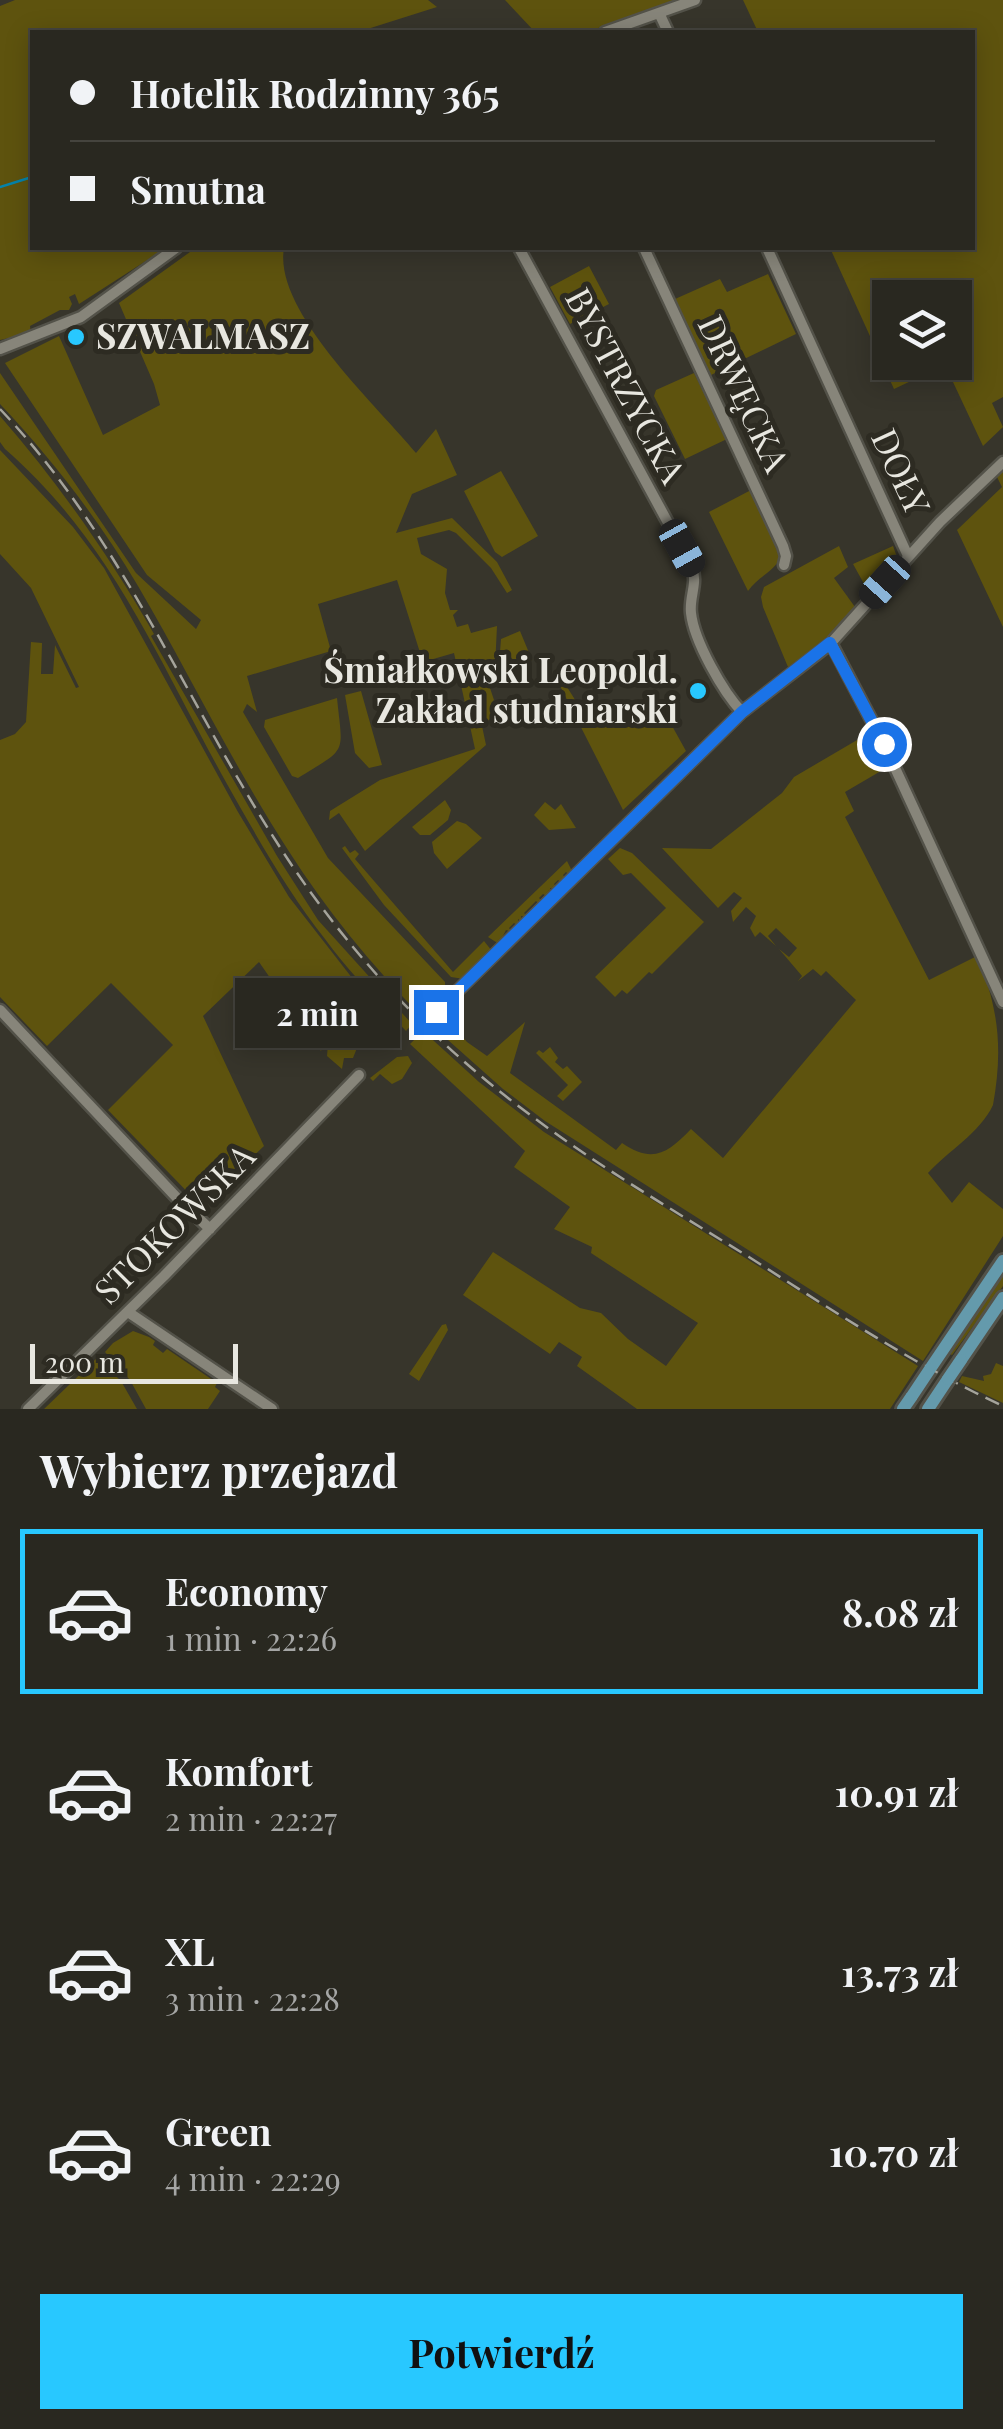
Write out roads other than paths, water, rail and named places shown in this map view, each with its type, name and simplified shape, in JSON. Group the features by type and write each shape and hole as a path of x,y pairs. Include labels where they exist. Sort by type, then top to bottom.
{"main road":[{"path":"908,1403 1003,1261"},
{"path":"929,1408 1003,1298"}],"street":[{"path":"611,30 695,0"},
{"path":"660,14 667,30"},
{"path":"0,348 81,317 173,250"},
{"name":"BYSTRZYCKA","path":"521,250 692,566 696,581 690,607 693,625 722,684 742,712"},
{"name":"DRWĘCKA","path":"645,250 783,546 784,565"},
{"name":"DOŁY","path":"768,250 908,556"},
{"path":"436,1012 742,712 830,643 908,556 1003,462"},
{"path":"830,643 884,744 1003,1002"},
{"path":"0,1010 210,1229"},
{"name":"STOKOWSKA","path":"28,1409 359,1075"},
{"path":"128,1312 272,1409"}],"waterway":[{"path":"0,187 30,178"}],"railway":[{"path":"0,409 45,461 122,573 293,867 345,937 433,1033 498,1090 612,1172 874,1336 1003,1406"}],"place":[{"name":"SZWALMASZ","path":"76,337"},
{"name":"Śmiałkowski Leopold. Zakład studniarski","path":"698,691"}]}
